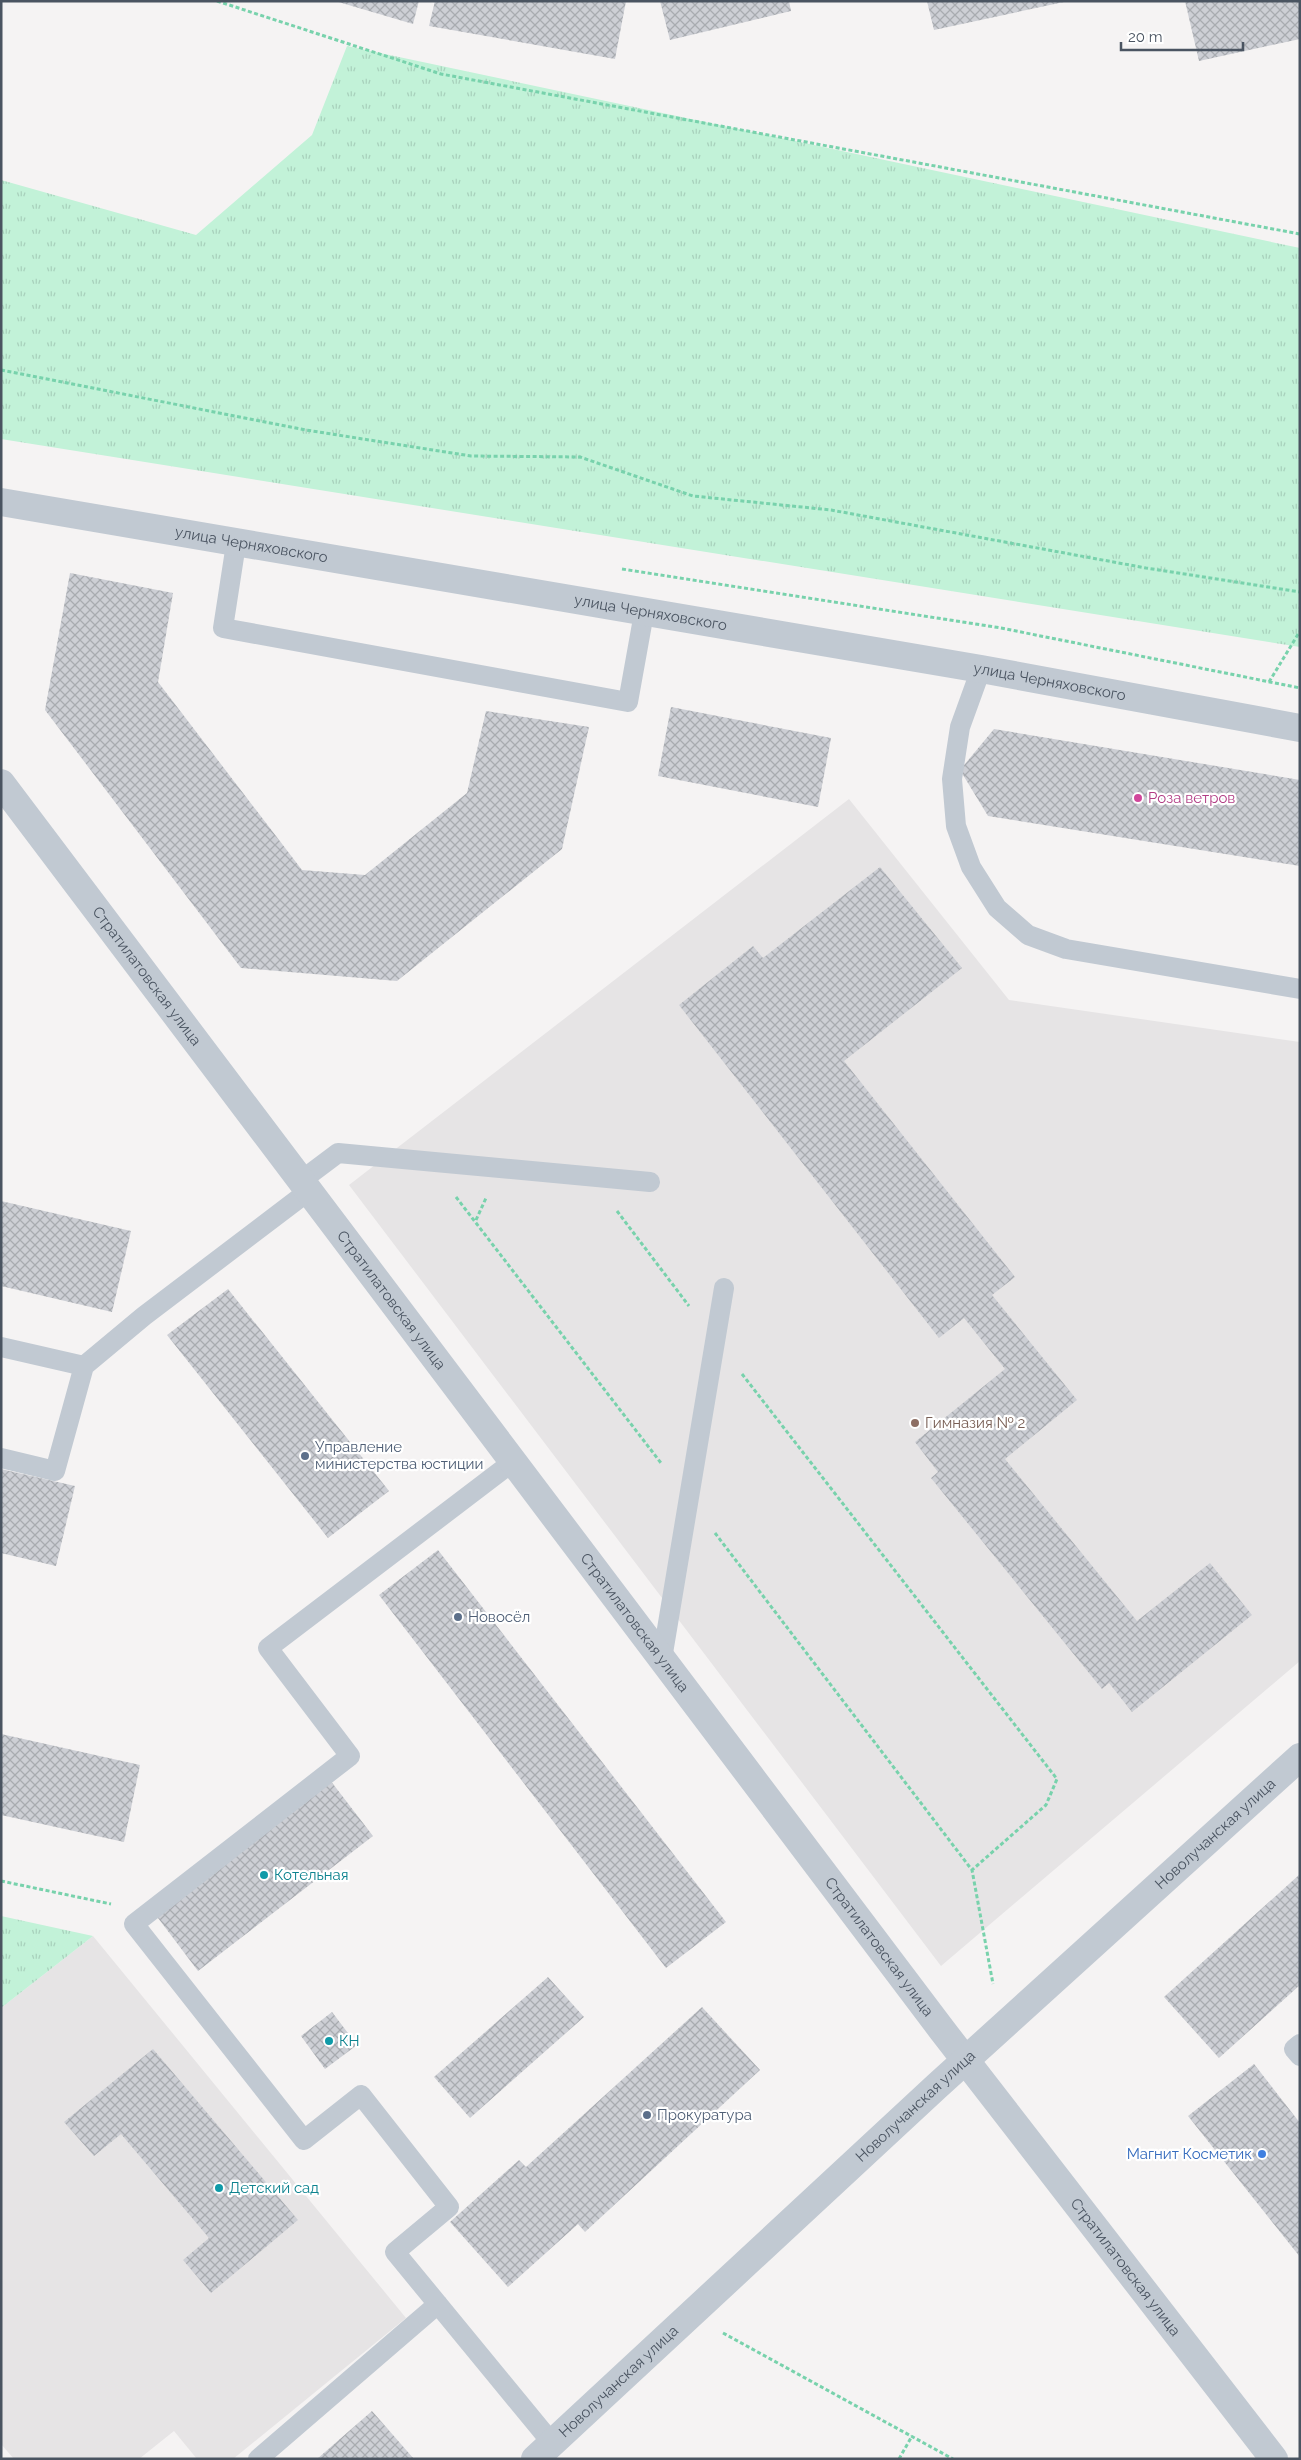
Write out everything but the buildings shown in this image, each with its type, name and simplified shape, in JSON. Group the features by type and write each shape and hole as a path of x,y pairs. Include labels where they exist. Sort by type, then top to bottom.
{"street":[{"name":"улица Черняховского","path":"1,502 236,544 981,669 1300,728"},
{"name":"Стратилатовская улица","path":"1,783 965,2060 1274,2459"},
{"name":"Новолучанская улица","path":"543,2451 965,2060 1300,1757"}],"lane":[{"path":"236,544 222,628 628,702 644,613"},
{"path":"981,669 960,727 952,779 956,826 971,867 997,908 1028,935 1066,949 1300,989"},
{"path":"1,1458 55,1471 84,1366 306,1185 338,1154 650,1182"},
{"path":"662,1659 724,1288"},
{"path":"1,1346 84,1366"},
{"path":"514,1461 268,1648 350,1756 134,1924 304,2140 361,2095 449,2207 395,2252 438,2304 543,2451"},
{"path":"1300,2044 1294,2049 1300,2056"},
{"path":"258,2459 438,2304"}],"path":[{"path":"217,1 441,74 1300,234"},
{"path":"1,370 306,430 471,456 580,457 693,496 831,510 1146,568 1300,592"},
{"path":"1268,682 1300,631"},
{"path":"487,1196 476,1220 972,1870 993,1984"},
{"path":"613,1205 1057,1779 1046,1805 972,1870"},
{"path":"1,1881 150,1912"},
{"path":"690,2315 953,2459"},
{"path":"899,2459 912,2436"}],"shaded area":[{"name":"Гимназия № 2","path":"849,799 1009,1000 1300,1042 1300,1661 941,1966 349,1185"},
{"path":"93,1936 406,2318 233,2459 197,2459 174,2431 139,2459 14,2459 1,2444 1,2008"}],"green space":[{"path":"347,46 1300,248 1300,647 1,439 1,180 196,235 312,135"},
{"path":"1,1916 93,1936 1,2008"}],"place":[{"name":"Роза ветров","path":"1138,798"},
{"name":"Гимназия № 2","path":"915,1423"},
{"name":"Управление министерства юстиции","path":"305,1456"},
{"name":"Новосёл","path":"458,1617"},
{"name":"Котельная","path":"264,1875"},
{"name":"КН","path":"329,2041"},
{"name":"Прокуратура","path":"647,2115"},
{"name":"Магнит Косметик","path":"1262,2154"},
{"name":"Детский сад","path":"219,2188"}]}
